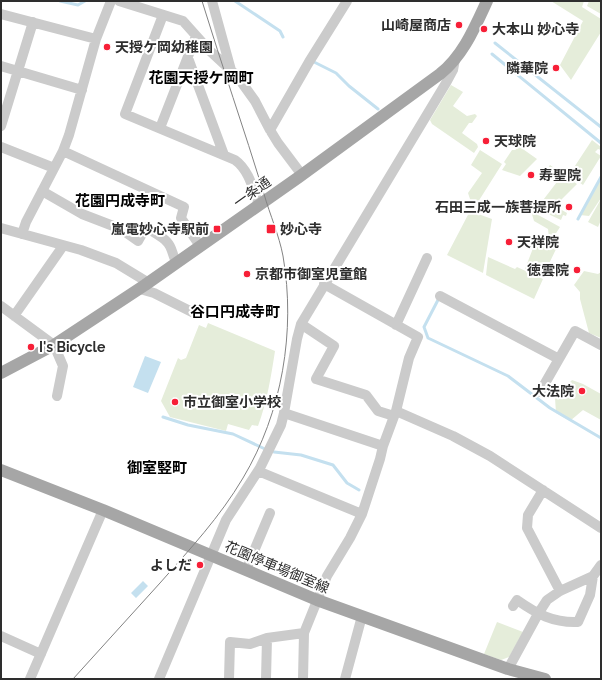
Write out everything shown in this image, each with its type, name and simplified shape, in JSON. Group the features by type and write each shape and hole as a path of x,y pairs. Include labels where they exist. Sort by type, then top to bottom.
{"main road":[{"name":"一条通","path":"1,373 54,345 144,286 302,175 448,68 463,49 487,1"},
{"name":"花園停車場御室線","path":"1,470 103,510 317,600 508,669 546,679"}],"street":[{"path":"22,234 26,222 63,151 96,39 111,1"},
{"path":"119,1 147,5 164,15 183,21 209,50 231,70 255,101 270,130 302,175"},
{"path":"212,1 231,70"},
{"path":"270,130 348,1"},
{"path":"1,14 96,39"},
{"path":"164,15 125,114 235,160 242,165 248,176 259,205"},
{"path":"1,126 33,22"},
{"path":"160,128 196,36"},
{"path":"159,679 226,520 258,471 281,425 301,324 446,83 453,70 456,57"},
{"path":"188,58 224,155"},
{"path":"1,66 82,90"},
{"path":"1,147 54,168"},
{"path":"63,151 184,207 181,218 200,246"},
{"path":"42,191 82,214 121,229 138,241 146,227 167,242 172,250 172,256 177,263"},
{"path":"1,228 81,250 116,263 144,280 144,286 154,293 194,313"},
{"path":"14,316 63,246"},
{"path":"396,325 427,258"},
{"path":"303,679 304,633 327,576 350,538 362,514 383,446 395,414 409,358 418,337 324,284"},
{"path":"440,296 559,359"},
{"path":"1,306 54,345 64,366 57,396"},
{"path":"301,324 334,346 316,379 366,395 378,411 395,414 465,443 490,456 601,528"},
{"path":"540,392 575,331 601,345"},
{"path":"284,413 383,446"},
{"path":"258,471 362,514"},
{"path":"543,490 528,515 527,528 560,591"},
{"path":"30,679 103,510"},
{"path":"246,570 270,513"},
{"path":"513,606 517,600 538,614 548,618 578,622 590,596 593,576 601,565"},
{"path":"508,669 547,600 560,591 593,576"},
{"path":"345,679 362,616"},
{"path":"229,679 230,642 250,644 267,638 304,633"},
{"path":"1,636 41,654"},
{"path":"266,679 267,638"}],"green space":[{"path":"551,1 584,1 582,7 601,19 601,32 571,80 560,65 583,21"},
{"path":"589,1 601,1 601,14 587,6"},
{"path":"451,85 463,92 453,106 467,116 475,114 477,116 472,123 469,123 462,133 477,144 478,147 474,153 432,124 430,120"},
{"path":"592,140 601,147 601,150 598,149 595,152 601,156 583,185 569,175"},
{"path":"520,147 537,159 520,176 502,170 506,164 504,162 512,150"},
{"path":"480,150 502,164 478,202 472,205 468,193 482,173 471,165"},
{"path":"550,165 577,184 555,206 567,213 566,216 563,215 561,220 548,214 551,209 548,212 537,208 560,178 548,168"},
{"path":"601,176 601,198 589,216 580,215"},
{"path":"601,199 601,220 598,227 588,222"},
{"path":"470,211 492,219 483,273 447,255"},
{"path":"531,211 560,227 553,238 549,238 548,229 534,221"},
{"path":"535,243 547,248 559,243 544,274 525,269"},
{"path":"488,257 515,269 517,267 543,279 534,299 486,275"},
{"path":"584,271 598,274 601,272 601,338 589,333 580,299 580,292 574,285"},
{"path":"208,323 275,351 264,408 258,426 252,425 249,430 228,424 226,431 170,417 161,401 178,358 181,360 186,358 199,325 206,328"},
{"path":"572,380 601,394 601,420 583,410 570,421 556,413 555,398"},
{"path":"497,622 523,632 509,657 501,660 484,654"}],"water":[{"path":"145,356 161,362 148,393 133,387"},
{"path":"143,581 148,586 136,598 131,593"}],"waterway":[{"path":"60,1 78,5 85,1"},
{"path":"235,1 280,31 283,37"},
{"path":"495,43 601,127"},
{"path":"492,54 601,143"},
{"path":"314,62 336,73 349,86 378,109"},
{"path":"578,219 601,177"},
{"path":"439,298 424,327 428,338 508,376 550,408 601,438"},
{"path":"163,417 188,425 233,434 265,449"},
{"path":"274,452 301,455 333,465 347,483 359,490"}],"tram line":[{"path":"73,679 160,583 225,506 243,478 268,426 282,371 288,313 287,284 283,256 277,233 202,1"}],"place":[{"name":"山崎屋商店","path":"459,25"},
{"name":"大本山 妙心寺","path":"484,29"},
{"name":"天授ケ岡幼稚園","path":"107,47"},
{"name":"隣華院","path":"556,68"},
{"name":"天球院","path":"486,141"},
{"name":"寿聖院","path":"531,175"},
{"name":"石田三成一族菩提所","path":"569,207"},
{"name":"嵐電妙心寺駅前","path":"217,229"},
{"name":"妙心寺","path":"271,229"},
{"name":"天祥院","path":"509,242"},
{"name":"徳雲院","path":"577,270"},
{"name":"京都市御室児童館","path":"247,274"},
{"name":"I's Bicycle","path":"31,347"},
{"name":"大法院","path":"582,391"},
{"name":"市立御室小学校","path":"175,402"},
{"name":"よしだ","path":"200,565"}],"district":[{"name":"花園天授ケ岡町","path":"201,78"},
{"name":"花園円成寺町","path":"120,201"},
{"name":"谷口円成寺町","path":"235,312"},
{"name":"御室竪町","path":"157,468"}]}
